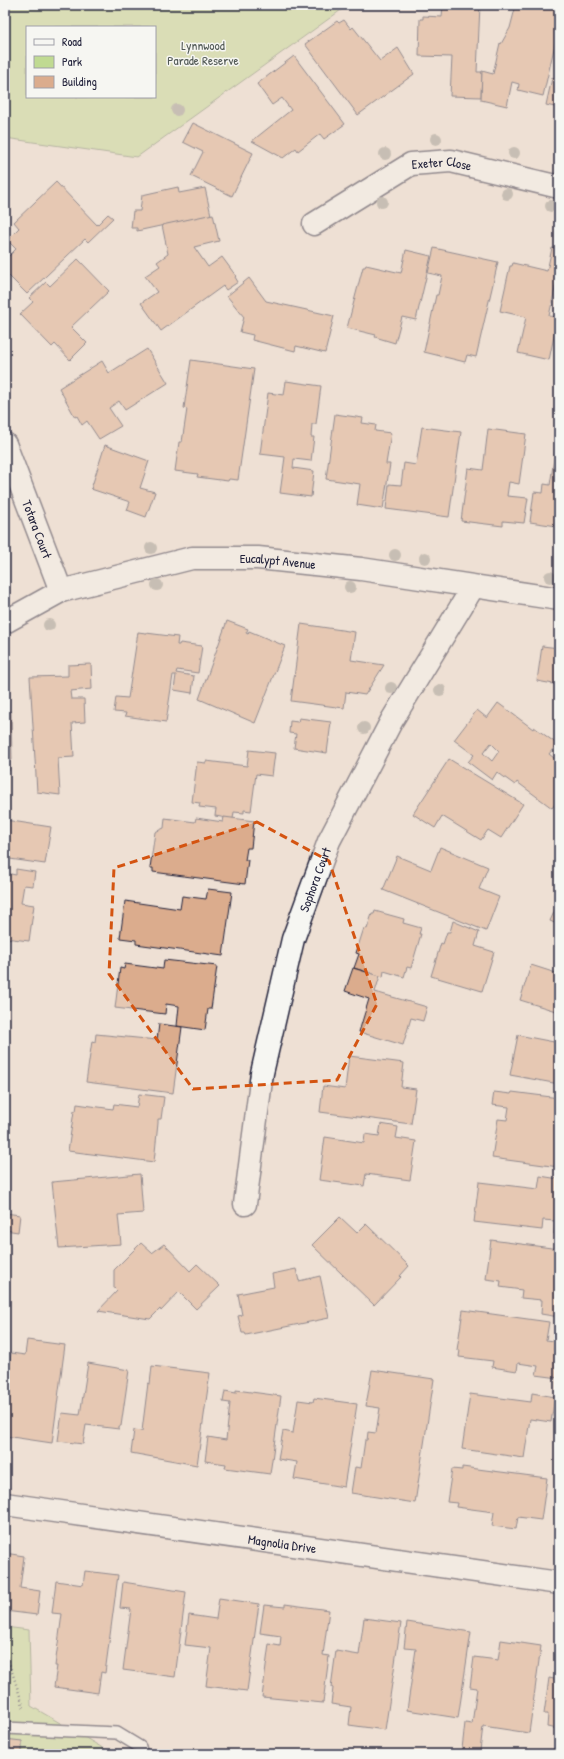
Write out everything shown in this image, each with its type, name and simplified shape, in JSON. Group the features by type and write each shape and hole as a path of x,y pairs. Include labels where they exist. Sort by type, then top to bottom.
{"street":[{"name":"Exeter Close","path":"314,224 411,164 451,161 559,187"},
{"name":"Totara Court","path":"5,444 61,591"},
{"name":"Eucalypt Avenue","path":"5,622 61,591 192,558 266,559 361,569 473,587 559,598"},
{"name":"Sophora Court","path":"245,1204 262,1073 293,939 329,841 392,720 473,587"},
{"name":"Magnolia Drive","path":"5,1504 559,1583"}],"lane":[{"path":"5,1728 117,1733 140,1747 142,1754"}],"path":[{"path":"7,1657 31,1730"}],"highlighted area":[{"path":"257,822 329,861 377,1004 337,1080 193,1089 109,974 114,868"}],"green space":[{"name":"Lynnwood Parade Reserve","path":"5,5 348,5 137,157 5,138"},
{"path":"5,1627 29,1630 31,1706 113,1754 5,1754"}],"building":[{"path":"443,5 480,5 477,72 482,72 481,97 450,96 452,57 419,56 420,19 423,19 423,16 442,17"},
{"path":"516,5 539,5 559,10 559,27 543,96 518,90 519,84 512,82 507,106 481,100 482,71 493,74 500,43 501,44 510,28"},
{"path":"344,20 351,29 353,27 380,61 398,48 414,74 358,115 305,44 337,21 339,23"},
{"path":"294,56 345,124 324,139 320,134 298,151 296,148 283,158 252,141 291,110 282,98 272,105 257,84"},
{"path":"552,78 559,80 559,108 546,105"},
{"path":"193,123 253,153 232,196 191,176 203,152 183,142"},
{"path":"56,182 97,225 108,214 113,218 88,242 85,239 27,294 5,272 5,260 16,249 7,240 19,228 14,222"},
{"path":"178,187 179,193 205,188 211,215 137,231 137,228 131,228 133,211 140,211 142,195"},
{"path":"213,214 219,241 194,247 208,267 222,257 236,276 235,277 238,282 226,290 223,286 161,331 141,303 157,292 145,276 160,266 157,262 168,254 162,225"},
{"path":"434,248 498,262 476,357 467,355 465,362 424,352 436,295 438,295 442,276 428,273"},
{"path":"552,248 559,250 559,285 556,284 549,316 558,317 549,360 518,353 526,317 500,311 510,266 512,266 513,263 547,271"},
{"path":"406,250 431,256 416,320 402,317 395,343 375,337 376,335 347,328 363,267 366,265 401,273"},
{"path":"78,259 109,291 71,327 87,343 70,360 55,344 52,347 20,314 33,302 29,298 46,282 50,286"},
{"path":"249,278 266,301 334,316 325,353 296,346 295,351 252,340 253,335 240,332 244,317 227,296"},
{"path":"147,349 168,383 125,410 119,401 109,408 121,426 99,439 87,421 82,425 77,416 75,417 59,388 102,361 109,373"},
{"path":"191,360 254,369 238,480 229,479 228,481 197,477 198,474 175,471 179,442 182,442 187,409 184,408"},
{"path":"286,381 321,386 316,424 312,424 311,437 314,437 311,461 294,459 293,468 314,471 311,497 280,493 285,457 260,454 268,393 284,395"},
{"path":"335,414 363,418 362,423 376,425 375,431 391,433 386,464 390,464 383,509 357,505 360,484 326,479"},
{"path":"559,426 559,528 557,526 530,522 534,492 543,493 544,484 550,485"},
{"path":"422,427 461,432 449,517 386,509 389,484 401,485 404,463 416,465"},
{"path":"488,429 526,434 519,484 509,482 507,496 528,498 524,523 503,521 503,526 461,521 468,468 483,470"},
{"path":"105,445 149,461 140,488 155,492 146,517 127,510 130,502 91,489"},
{"path":"227,621 248,629 246,633 248,634 249,631 285,646 255,723 199,699"},
{"path":"301,624 355,632 351,660 384,665 365,695 346,692 344,708 291,701"},
{"path":"138,632 178,637 177,645 180,643 202,646 198,673 177,670 176,673 194,676 192,693 174,690 176,675 173,675 166,722 125,716 126,713 114,712 116,697 128,698"},
{"path":"542,646 559,648 559,685 537,681"},
{"path":"91,664 92,689 70,691 71,699 84,699 85,722 72,723 74,757 58,758 60,795 37,792 30,677 68,676 68,665"},
{"path":"498,703 533,729 534,727 557,744 549,754 559,762 559,799 552,808 517,782 515,785 497,772 492,780 468,762 474,755 454,740 477,710 487,718","holes":["491,743 499,751 492,761 483,753"]},
{"path":"5,710 11,712 12,760 9,760 9,771 5,771"},
{"path":"299,718 331,722 327,753 294,748 296,734 289,733 290,721 298,722"},
{"path":"249,750 275,753 272,776 256,774 251,811 244,810 244,813 234,812 233,819 215,816 216,809 199,807 200,803 192,802 197,762 206,763 206,761 247,766"},
{"path":"449,759 523,804 501,838 488,830 481,840 442,816 435,828 413,814"},
{"path":"224,817 254,821 251,848 247,848 245,860 248,860 245,884 153,872 153,868 150,868 155,832 164,828 165,818 195,822 196,818 223,822"},
{"path":"5,820 51,827 45,864 10,859 9,865 5,865"},
{"path":"440,847 488,867 479,889 499,897 486,931 383,890 397,856 431,870"},
{"path":"16,869 35,872 33,886 24,885 21,903 34,905 29,941 5,938 5,873 16,875"},
{"path":"208,889 232,892 223,956 136,944 136,940 120,938 125,901 180,909 182,896 206,899"},
{"path":"559,901 559,925 550,921"},
{"path":"375,911 404,919 403,923 421,928 419,934 421,934 411,968 407,967 404,977 384,971 383,977 354,968 359,954 356,953 364,928 367,929 372,914 374,914"},
{"path":"453,921 479,932 475,946 494,952 482,991 431,976 441,943 443,944 447,932 450,932"},
{"path":"164,960 217,966 211,1009 208,1009 205,1030 177,1026 179,1006 166,1004 165,1014 115,1008 120,968 124,969 125,964 163,969"},
{"path":"531,965 559,974 559,1012 520,1000"},
{"path":"353,968 380,976 375,992 427,1007 423,1021 411,1018 403,1045 359,1032 369,999 345,991"},
{"path":"159,1024 182,1027 173,1093 86,1082 92,1041 95,1042 96,1034 157,1040"},
{"path":"518,1035 559,1043 559,1084 510,1075"},
{"path":"349,1056 404,1063 401,1087 416,1089 411,1124 320,1112 323,1086 345,1089"},
{"path":"494,1092 511,1094 512,1092 559,1098 559,1167 492,1158 498,1119 507,1120 509,1107 492,1105"},
{"path":"139,1094 164,1097 161,1119 158,1119 154,1162 68,1151 74,1111 76,1111 77,1104 113,1109 114,1104 137,1107"},
{"path":"381,1124 398,1127 396,1138 416,1141 410,1180 366,1174 364,1186 319,1180 325,1137 364,1143 365,1134 379,1136"},
{"path":"140,1174 143,1213 118,1215 121,1244 59,1248 52,1182"},
{"path":"540,1176 559,1179 559,1235 554,1234 555,1221 543,1220 542,1230 474,1222 479,1182 538,1189"},
{"path":"5,1213 20,1215 18,1232 5,1230"},
{"path":"340,1217 357,1233 366,1224 409,1266 400,1276 401,1277 374,1305 312,1245"},
{"path":"491,1240 559,1249 559,1317 541,1314 542,1300 521,1298 522,1290 500,1287 501,1281 486,1279"},
{"path":"141,1243 152,1253 164,1244 190,1271 197,1264 220,1286 196,1309 179,1292 161,1311 160,1309 150,1319 98,1311 117,1291 114,1288 114,1270"},
{"path":"296,1269 299,1281 320,1276 329,1318 246,1335 245,1333 242,1333 238,1316 242,1315 238,1294 274,1287 272,1274"},
{"path":"463,1310 549,1322 546,1340 555,1341 554,1350 559,1351 559,1378 536,1375 538,1366 518,1363 517,1371 492,1367 493,1361 459,1357 460,1350 457,1350"},
{"path":"27,1340 65,1345 52,1443 5,1436 5,1388 7,1388 11,1353 25,1355"},
{"path":"88,1363 129,1370 121,1426 119,1426 119,1429 86,1425 83,1444 58,1441 62,1413 80,1415"},
{"path":"152,1366 210,1373 197,1465 131,1453 134,1430 142,1431 148,1383 150,1384"},
{"path":"372,1370 434,1379 415,1503 351,1493 355,1467 361,1468 365,1440 367,1440 368,1432 376,1433 380,1408 366,1406"},
{"path":"236,1390 281,1396 270,1474 225,1468 226,1464 205,1461 208,1437 226,1440 230,1403 223,1402 225,1391 236,1393"},
{"path":"532,1393 555,1397 551,1422 530,1419 524,1458 462,1449 470,1394 531,1402"},
{"path":"314,1398 357,1404 344,1487 294,1479 297,1462 278,1459 283,1431 293,1433 298,1400 313,1402"},
{"path":"462,1467 547,1478 541,1520 518,1517 516,1529 492,1526 494,1512 456,1507 457,1503 447,1502 452,1469 462,1470"},
{"path":"5,1553 24,1556 20,1588 40,1591 37,1615 5,1611"},
{"path":"85,1571 118,1575 105,1673 101,1672 98,1693 54,1687 57,1666 55,1666 62,1614 52,1613 56,1581 83,1585"},
{"path":"123,1582 186,1592 175,1677 123,1670 131,1609 120,1608"},
{"path":"219,1598 259,1604 247,1691 206,1686 211,1648 185,1645 189,1615 216,1619"},
{"path":"285,1604 329,1610 323,1655 329,1656 323,1703 262,1697 269,1644 280,1646 281,1636 260,1633 264,1605 285,1607"},
{"path":"364,1618 401,1623 385,1730 349,1725 351,1707 331,1704 333,1688 331,1687 336,1651 359,1655"},
{"path":"407,1622 471,1632 458,1718 407,1710 416,1649 404,1648"},
{"path":"501,1640 541,1646 529,1733 483,1726 480,1751 462,1749 465,1723 472,1724 477,1688 470,1687 474,1657 498,1660"},
{"path":"549,1678 559,1680 559,1729 547,1727 548,1714 544,1714"},
{"path":"5,1739 22,1741 22,1754 5,1754"}]}
